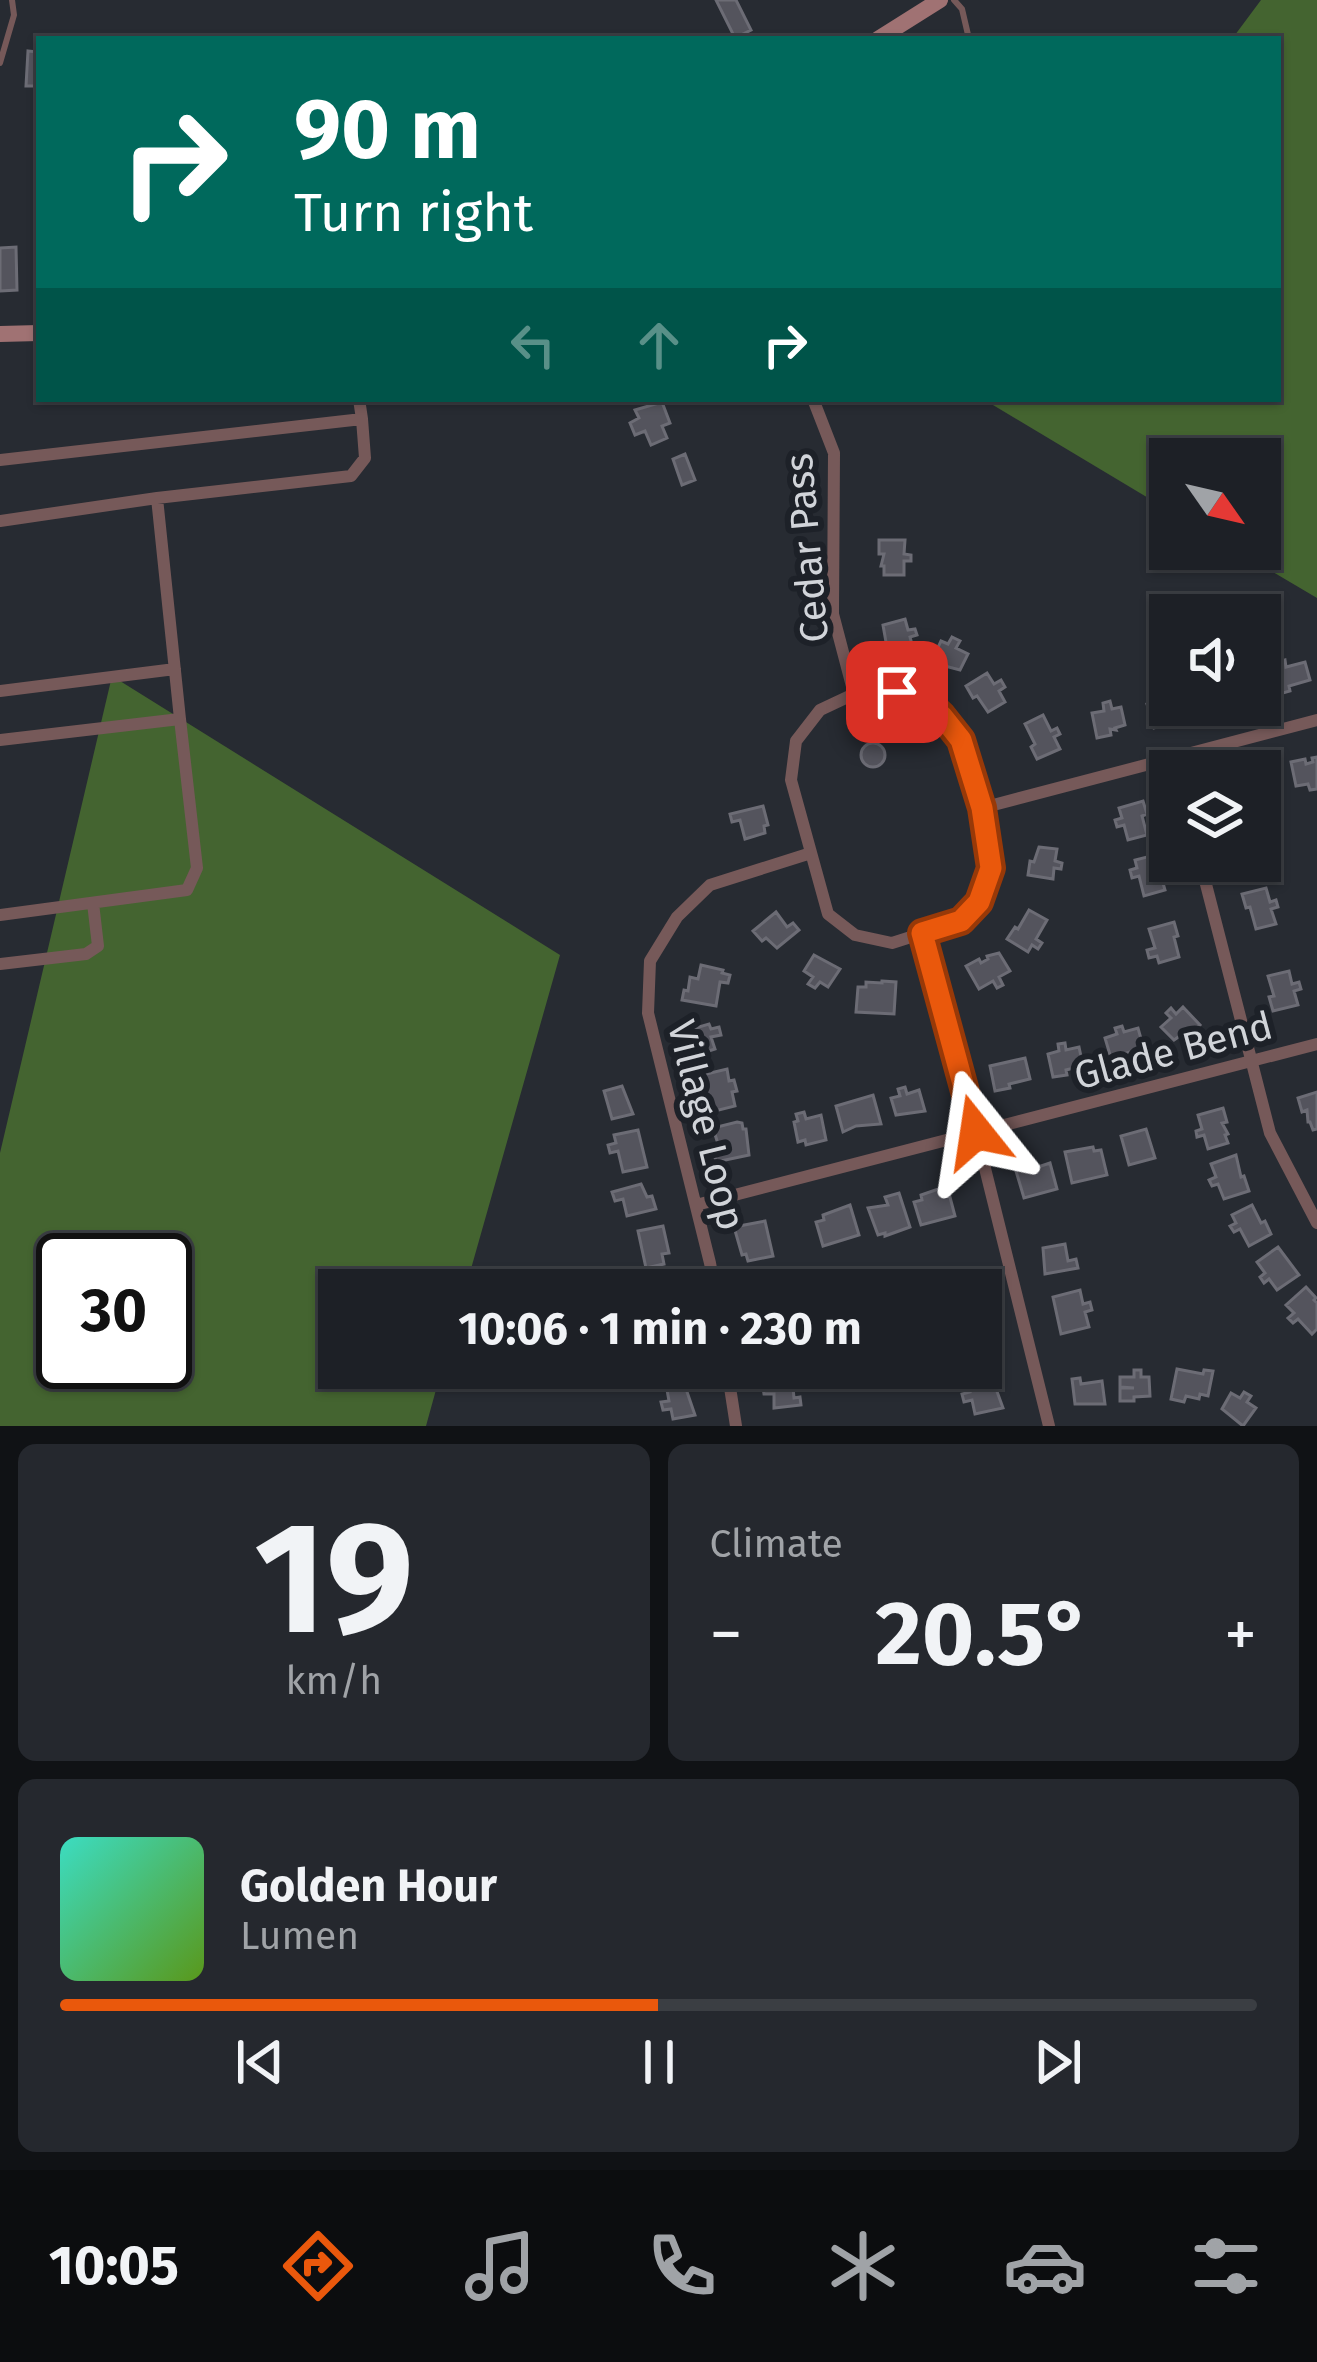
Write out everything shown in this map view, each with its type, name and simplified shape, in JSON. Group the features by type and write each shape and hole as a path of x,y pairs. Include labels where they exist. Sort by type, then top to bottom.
{"main road":[{"path":"883,36 940,0"},
{"path":"0,334 36,333"}],"street":[{"path":"0,521 351,476 365,458 359,402"},
{"name":"Cedar Pass","path":"814,402 834,453 833,614 854,694"},
{"path":"0,460 362,419"},
{"path":"0,915 188,890 197,868 157,498"},
{"path":"0,691 175,668"},
{"path":"897,692 923,698 961,740 982,808 991,868 979,902 961,921 892,943 855,934 828,914 791,780 796,741 820,710 854,694 897,692"},
{"path":"0,740 180,719"},
{"path":"1220,750 1317,720"},
{"path":"982,808 1149,770"},
{"name":"Village Loop","path":"710,1269 647,1013 650,961 677,917 710,885 811,853"},
{"path":"1205,882 1270,1133 1317,1223"},
{"path":"0,964 86,954 98,946 93,903"},
{"path":"922,933 1049,1426"},
{"name":"Glade Bend","path":"696,1204 1317,1044"},
{"path":"730,1389 736,1426"}],"lane":[{"path":"0,63 14,15 12,0"},
{"path":"954,0 962,9 968,36"}],"green space":[{"path":"1261,0 1317,0 1317,598 1270,570 1281,570 1281,438 1149,438 1149,498 988,402 1281,402 1281,36 1234,36"},
{"path":"112,676 560,955 471,1269 318,1269 318,1389 436,1389 426,1426 0,1426 0,1153"}],"building":[{"path":"716,0 736,0 751,30 734,36"},
{"path":"28,51 36,52 36,86 26,86"},
{"path":"16,247 17,290 0,291 0,248"},
{"path":"662,402 670,423 662,426 667,438 651,445 645,431 635,435 630,423 639,418 635,410"},
{"path":"685,454 695,480 682,485 673,459"},
{"path":"879,540 905,540 904,554 911,555 911,561 904,561 904,575 884,575"},
{"path":"905,619 908,630 915,629 917,635 910,637 914,652 889,659 883,625"},
{"path":"952,637 960,641 956,648 968,654 960,670 945,666 943,670 931,663 941,641 948,644"},
{"path":"1285,660 1286,667 1305,662 1310,680 1281,694 1281,661"},
{"path":"987,673 994,684 1001,680 1005,687 999,691 1005,702 988,712 966,686"},
{"path":"1110,701 1112,709 1121,707 1125,725 1097,738 1092,713 1104,711 1103,703"},
{"path":"1043,715 1051,731 1057,728 1060,734 1054,737 1060,749 1037,759 1025,724"},
{"path":"873,743 885,755 873,767 861,755"},
{"path":"1317,757 1317,789 1310,790 1308,784 1296,786 1291,762 1305,759 1306,764"},
{"path":"1143,801 1147,835 1128,840 1124,825 1117,827 1115,820 1122,818 1119,808"},
{"path":"763,806 765,833 745,839 740,820 732,822 730,814"},
{"path":"1039,847 1057,849 1055,861 1062,863 1061,869 1054,868 1053,879 1028,875"},
{"path":"1149,856 1149,882 1163,882 1165,890 1144,896 1139,876 1132,878 1130,870 1137,868 1135,860"},
{"path":"1266,888 1270,902 1276,900 1278,907 1271,909 1276,924 1256,929 1242,894"},
{"path":"1029,910 1047,920 1036,939 1042,943 1038,949 1032,945 1028,952 1007,939"},
{"path":"776,912 787,927 793,923 799,930 777,948 753,931"},
{"path":"1174,922 1179,957 1159,963 1157,956 1149,958 1147,950 1155,948 1149,929"},
{"path":"999,953 1010,971 999,977 1003,985 997,988 993,981 979,989 966,966"},
{"path":"814,955 840,969 828,987 820,982 815,988 808,984 813,977 804,971"},
{"path":"701,965 730,975 728,983 720,982 716,1006 682,1000 690,977 698,979"},
{"path":"1289,971 1292,984 1299,982 1301,989 1294,991 1298,1005 1273,1011 1268,976"},
{"path":"896,982 894,1014 856,1012 858,987"},
{"path":"1183,1007 1200,1025 1174,1040 1161,1027 1171,1018 1166,1013 1171,1008 1176,1014"},
{"path":"709,1024 711,1029 719,1027 721,1035 711,1037 715,1049 696,1055 685,1031"},
{"path":"1122,1026 1124,1032 1138,1028 1145,1053 1111,1058 1105,1038 1117,1034 1115,1028"},
{"path":"1065,1043 1066,1050 1079,1047 1083,1066 1053,1077 1048,1054"},
{"path":"1025,1058 1030,1079 995,1091 990,1066"},
{"path":"727,1069 737,1091 732,1092 735,1106 711,1112 707,1093 701,1095 698,1076"},
{"path":"622,1086 633,1114 612,1119 604,1091"},
{"path":"905,1087 907,1094 919,1090 925,1111 896,1115 891,1098 900,1096 898,1089"},
{"path":"1317,1092 1317,1129 1313,1130 1298,1098"},
{"path":"873,1095 881,1124 843,1132 836,1106"},
{"path":"1223,1108 1228,1143 1208,1149 1204,1135 1197,1137 1196,1131 1202,1129 1198,1115"},
{"path":"804,1112 806,1119 821,1115 826,1140 798,1142 794,1122 798,1121 796,1114"},
{"path":"737,1122 746,1129 749,1155 716,1162 713,1148 719,1147 713,1128"},
{"path":"1146,1129 1155,1158 1129,1165 1121,1136"},
{"path":"638,1130 647,1167 623,1172 618,1151 610,1153 608,1145 616,1143 614,1135"},
{"path":"1101,1150 1107,1175 1072,1183 1065,1152"},
{"path":"1236,1155 1249,1191 1224,1199 1218,1184 1212,1186 1209,1180 1216,1177 1211,1164"},
{"path":"1029,1157 1032,1169 1050,1163 1057,1189 1024,1198 1013,1161"},
{"path":"641,1184 656,1209 627,1216 623,1199 615,1201 612,1192"},
{"path":"947,1186 955,1216 921,1225 914,1202"},
{"path":"899,1193 910,1227 878,1235 868,1208 888,1205 885,1197"},
{"path":"850,1205 859,1235 823,1246 816,1222"},
{"path":"1252,1205 1271,1234 1249,1246 1240,1229 1234,1232 1230,1226 1236,1223 1232,1215"},
{"path":"765,1221 773,1256 748,1261 734,1227"},
{"path":"663,1226 669,1253 662,1254 664,1264 646,1268 638,1231"},
{"path":"1065,1244 1068,1261 1076,1259 1078,1268 1045,1274 1043,1248"},
{"path":"1278,1247 1299,1275 1277,1290 1269,1279 1264,1283 1260,1277 1265,1273 1257,1262"},
{"path":"1306,1287 1317,1303 1317,1329 1312,1334 1298,1319 1293,1323 1288,1318 1294,1313 1286,1305"},
{"path":"1080,1290 1083,1304 1090,1302 1092,1310 1085,1312 1089,1327 1061,1334 1053,1297"},
{"path":"1177,1369 1213,1371 1208,1396 1186,1396 1184,1402 1171,1399"},
{"path":"1134,1370 1149,1377 1150,1396 1120,1401 1120,1388 1134,1388 1120,1387 1120,1377 1134,1377"},
{"path":"1080,1378 1081,1384 1102,1381 1105,1404 1075,1404 1072,1379"},
{"path":"686,1389 695,1415 673,1419 671,1409 663,1410 661,1402 669,1401 667,1390"},
{"path":"763,1389 793,1389 801,1405 774,1408 774,1394 764,1394"},
{"path":"996,1389 1003,1408 975,1414 972,1400 964,1402 962,1394"},
{"path":"1244,1392 1256,1408 1243,1426 1222,1409 1231,1393 1240,1398"}],"route":[{"path":"897,692 923,698 961,740 982,808 991,868 979,902 961,921 922,933 976,1132"}]}
